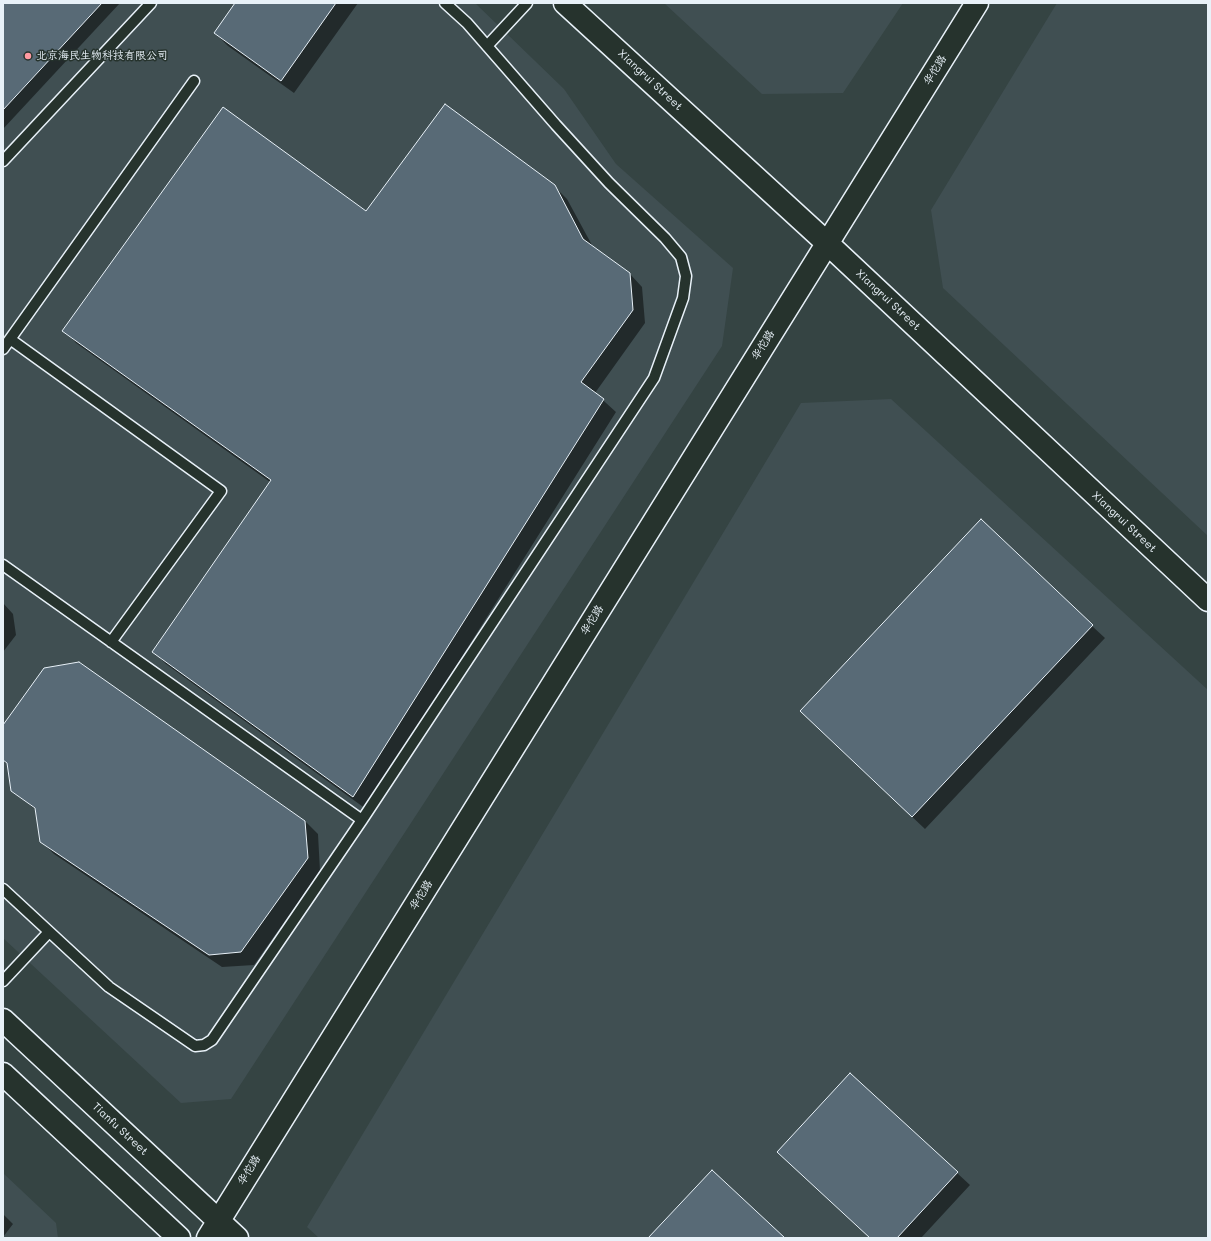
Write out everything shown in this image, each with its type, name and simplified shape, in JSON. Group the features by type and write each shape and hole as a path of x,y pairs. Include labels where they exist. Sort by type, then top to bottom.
{"street":[{"name":"Xiangrui Street","path":"565,3 827,243 1208,600"},
{"name":"华佗路","path":"213,1229 977,3"},
{"name":"Tianfu Street","path":"3,1020 213,1229 237,1238"},
{"path":"3,1074 179,1238"}],"lane":[{"path":"3,161 151,3"},
{"path":"3,889 109,987 195,1046 204,1045 212,1040 362,820 654,378 683,298 686,276 681,257 665,238 609,183 467,23 445,3"},
{"path":"487,46 527,3"},
{"path":"3,349 194,81"},
{"path":"10,339 221,491 111,642"},
{"path":"3,565 362,820"},
{"path":"3,981 49,932"}],"shaded area":[{"path":"3,3 475,3 564,89 616,164 733,268 722,346 231,1099 181,1103 3,938"},
{"path":"664,3 903,3 843,93 762,94"},
{"path":"1057,3 1208,3 1208,536 943,288 931,210"},
{"path":"891,399 1208,690 1208,1238 319,1238 307,1227 801,403"},
{"path":"3,1173 56,1223 58,1238 3,1238"}],"building":[{"name":"北京海民生物科技有限公司","path":"3,3 102,3 3,110"},
{"path":"235,3 336,3 281,81 214,33"},
{"path":"445,104 555,185 583,239 630,273 633,310 581,382 604,399 353,797 152,652 271,480 62,331 223,107 366,211"},
{"path":"981,519 1093,625 912,817 800,711"},
{"path":"79,662 305,821 308,858 241,952 209,955 40,842 35,808 11,791 7,763 3,760 3,725 44,668"},
{"path":"850,1073 958,1172 897,1238 870,1238 777,1152"},
{"path":"712,1170 785,1238 648,1238"}],"place":[{"name":"北京海民生物科技有限公司","path":"28,56"}]}
